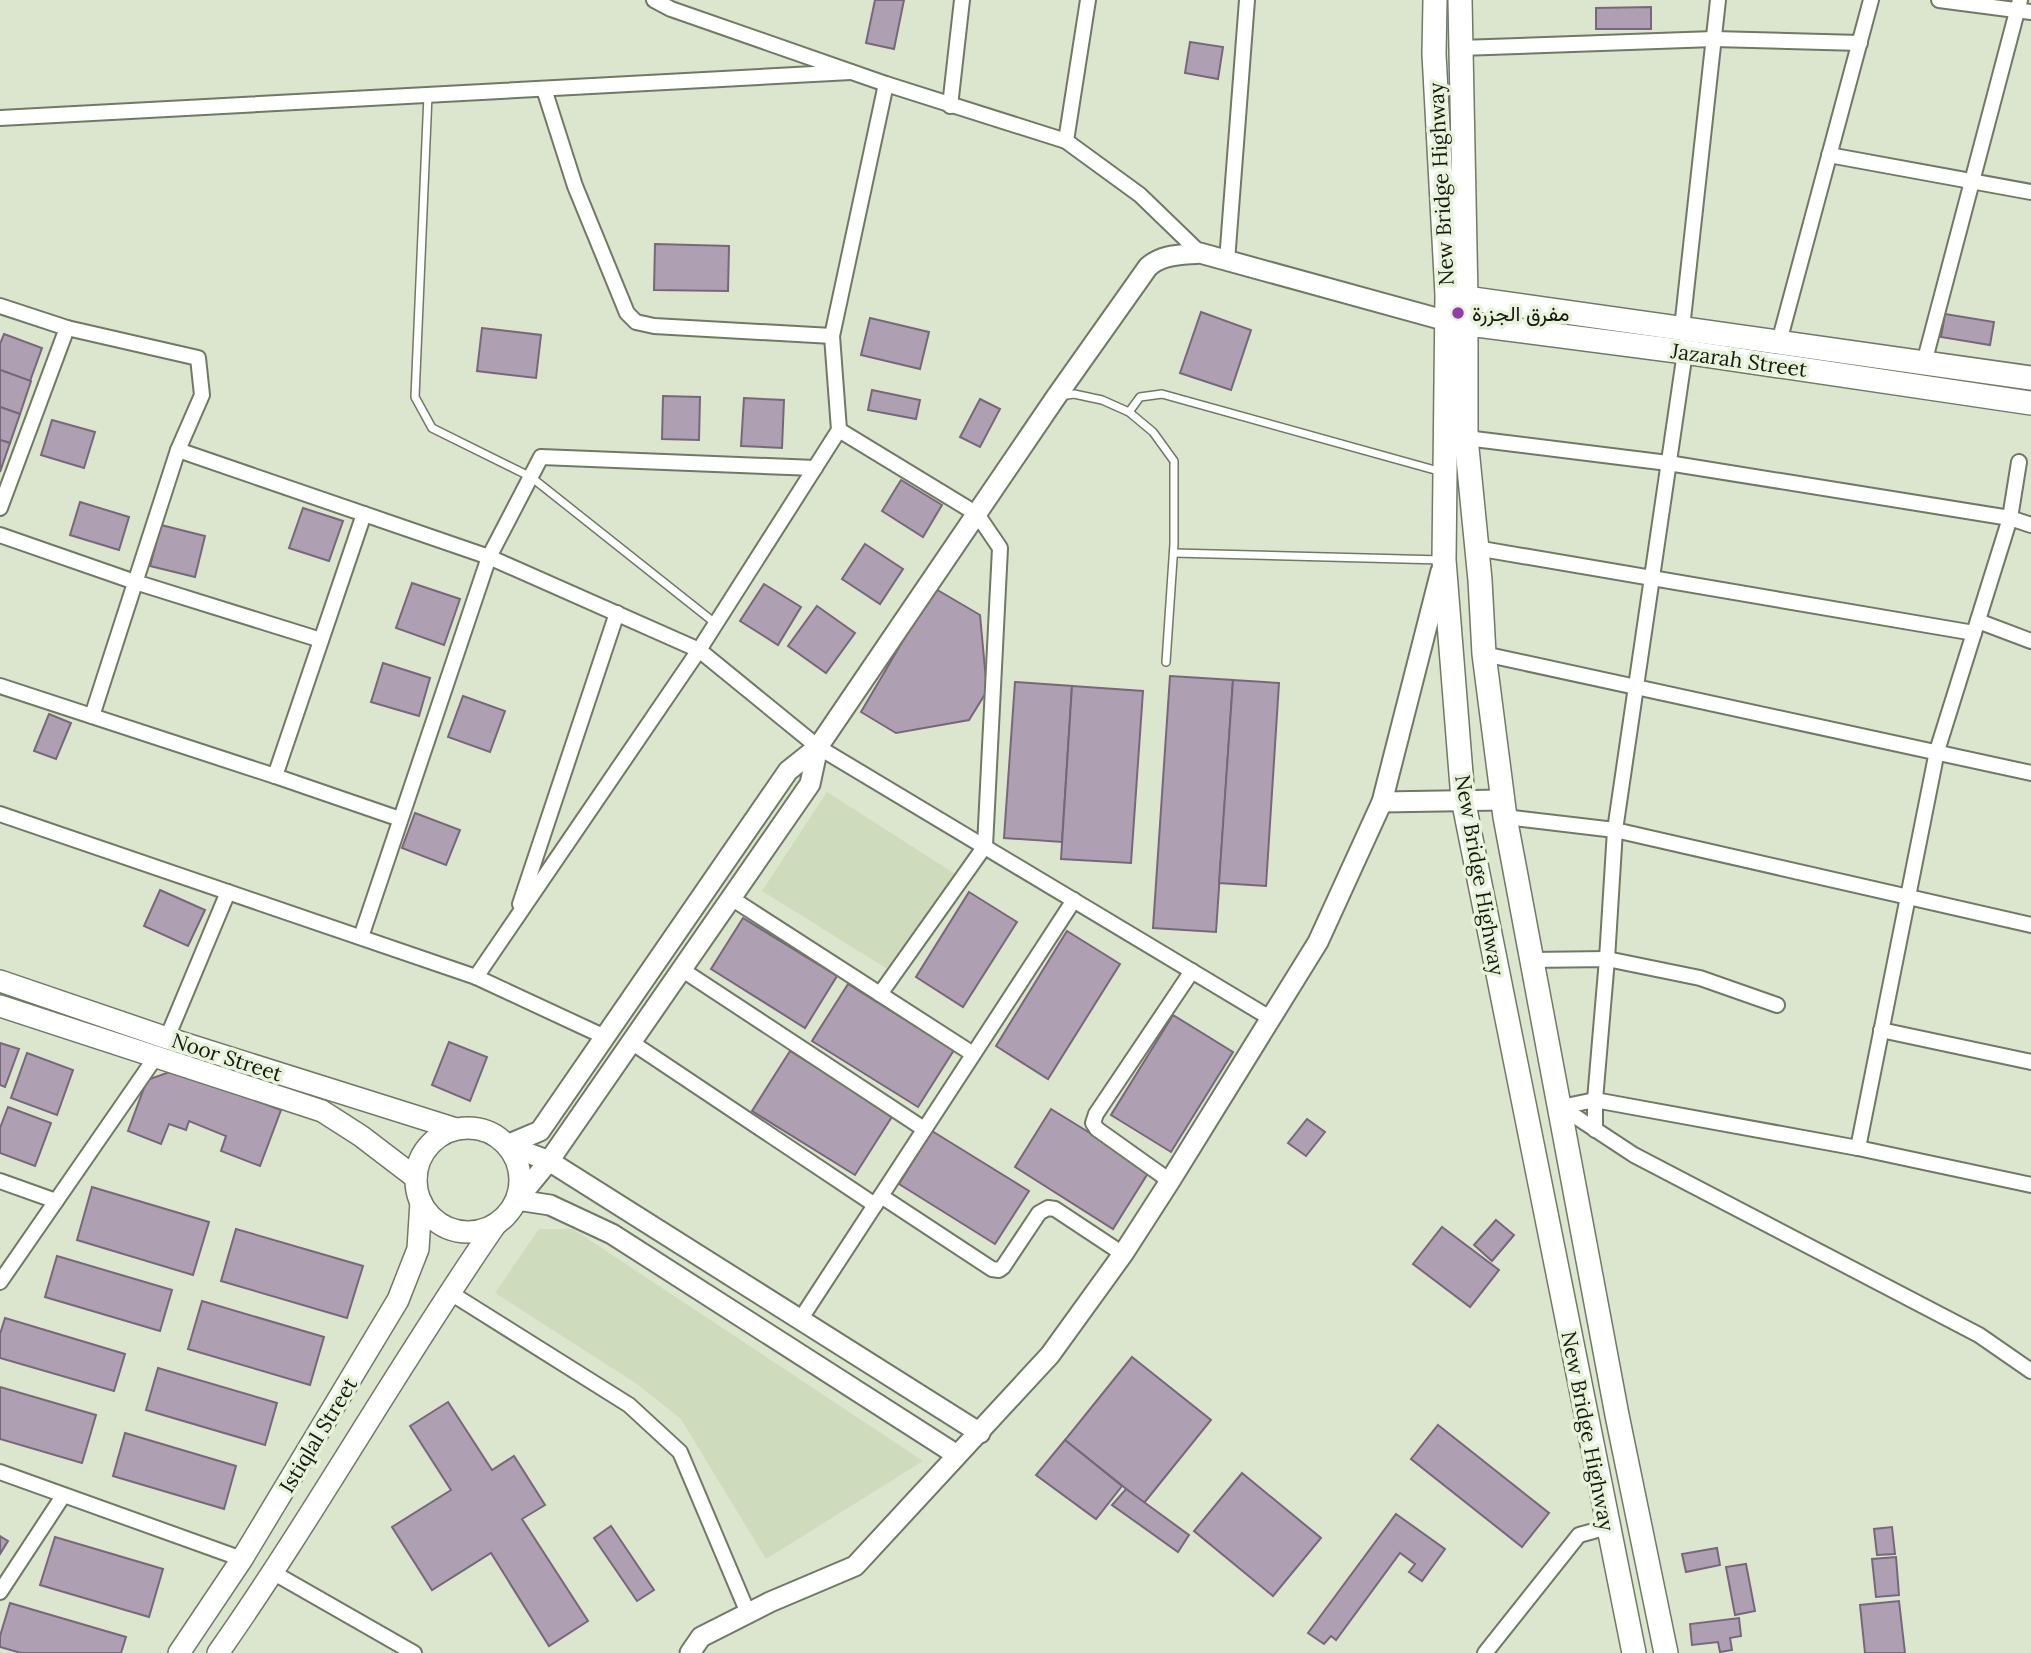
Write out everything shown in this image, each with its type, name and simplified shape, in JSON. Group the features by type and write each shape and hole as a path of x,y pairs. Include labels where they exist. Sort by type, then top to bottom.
{"main road":[{"name":"New Bridge Highway","path":"1435,0 1434,54 1457,297"},
{"name":"New Bridge Highway","path":"1460,0 1457,297 1446,473 1444,560 1463,799 1634,1653"},
{"name":"Jazarah Street","path":"1457,297 2031,378"},
{"name":"New Bridge Highway","path":"1456,322 1483,654 1504,808 1617,1415 1666,1653"},
{"name":"Jazarah Street","path":"1456,322 2031,402"},
{"name":"Noor Street","path":"0,981 167,1038 456,1129"},
{"name":"Noor Street","path":"0,1006 322,1111 361,1136 416,1178"},
{"path":"456,1129 484,1130 507,1145 520,1171 520,1186 517,1200 505,1218 480,1231 463,1232 445,1227 431,1217 421,1202 416,1178 419,1161 428,1147 441,1136 456,1129"},
{"name":"Istiqlal Street","path":"179,1653 242,1559 398,1300 418,1249 421,1202"},
{"name":"Istiqlal Street","path":"218,1653 274,1573 449,1292 496,1224"}],"street":[{"path":"654,0 850,72 1066,141 1140,195 1200,253"},
{"path":"950,106 962,0"},
{"path":"1066,141 1088,0"},
{"path":"1227,261 1247,0"},
{"path":"1682,328 1718,0"},
{"path":"1779,342 1871,0"},
{"path":"1924,363 1972,181 2023,7 1939,0"},
{"path":"1460,48 1714,39 1860,43"},
{"path":"0,118 850,72"},
{"path":"476,977 699,650 839,430 832,336 886,84"},
{"path":"544,89 575,186 627,313 636,322 654,326 832,336"},
{"path":"1829,155 2031,192"},
{"path":"507,1145 540,1131 788,771 818,747 1056,397 1148,267 1165,257 1200,253 1456,322"},
{"path":"0,306 67,328 198,359 202,395 178,450 92,716"},
{"path":"0,508 67,328"},
{"path":"1595,1130 1615,831 1685,352"},
{"path":"839,430 977,514 1000,548 985,846 880,994"},
{"path":"1466,438 1668,463 2010,517 2031,525"},
{"path":"178,450 489,557 699,650 818,747 1270,1018"},
{"path":"361,937 489,557 541,457 815,468"},
{"path":"1858,1148 1937,751 2010,517 2019,462"},
{"path":"275,776 364,513"},
{"path":"0,535 135,582 321,640"},
{"path":"1476,548 1652,578 1976,627 2031,641"},
{"path":"690,1653 701,1637 748,1613 855,1566 1050,1354 1123,1254 1318,942 1382,802 1444,560"},
{"path":"514,920 617,613"},
{"path":"1483,654 2031,773"},
{"path":"0,686 401,819"},
{"path":"517,1200 549,1161 810,784 818,747"},
{"path":"1382,802 1463,799 2031,925"},
{"path":"0,814 476,977 605,1037"},
{"path":"167,1038 228,892"},
{"path":"731,898 973,1054"},
{"path":"800,1320 1074,900"},
{"path":"1531,960 1607,960 1700,978 1777,1005"},
{"path":"681,969 924,1129"},
{"path":"1170,1181 1097,1129 1093,1123 1096,1114 1192,971"},
{"path":"1881,1030 2031,1062"},
{"path":"631,1042 878,1200 992,1269 1003,1268 1040,1213 1048,1208 1055,1209 1123,1254"},
{"path":"0,1282 155,1058"},
{"path":"1561,1107 1595,1100 1858,1148 2031,1185"},
{"path":"1561,1107 1634,1155 1979,1335 2031,1371"},
{"path":"507,1145 549,1161 980,1433"},
{"path":"0,1181 56,1201"},
{"path":"517,1200 550,1205 612,1234 957,1455"},
{"path":"449,1292 629,1405 680,1452 748,1613"},
{"path":"0,1472 242,1559"},
{"path":"0,1592 63,1496"},
{"path":"1485,1653 1579,1535 1608,1527"},
{"path":"274,1573 414,1653"}],"lane":[{"path":"428,95 415,397 432,428 531,477 716,624"},
{"path":"1056,397 1074,394 1102,400 1129,412 1153,432 1174,461 1174,552 1166,662"},
{"path":"1129,412 1140,397 1162,394 1446,473"},
{"path":"1174,552 1444,560"}],"shaded area":[{"path":"827,792 955,874 889,970 762,891"},
{"path":"539,1229 573,1229 923,1461 766,1559 681,1419 637,1384 495,1293"}],"building":[{"path":"875,0 904,0 894,49 866,43"},
{"path":"1651,7 1651,29 1596,29 1596,8"},
{"path":"1190,42 1223,47 1218,79 1185,73"},
{"path":"655,244 729,246 728,291 654,290"},
{"path":"1201,312 1251,330 1231,390 1180,373"},
{"path":"1945,314 1994,322 1990,345 1941,337"},
{"path":"870,318 929,332 920,369 861,355"},
{"path":"482,328 541,335 536,378 477,371"},
{"path":"4,334 42,348 30,381 0,370 0,344"},
{"path":"0,370 31,381 20,414 0,407"},
{"path":"872,390 920,400 916,419 868,410"},
{"path":"663,396 700,397 699,440 662,439"},
{"path":"744,398 784,400 782,448 741,446"},
{"path":"980,399 1000,409 980,447 960,437"},
{"path":"0,407 20,414 10,443 0,440"},
{"path":"52,420 95,432 84,468 41,455"},
{"path":"0,440 10,443 0,472"},
{"path":"901,480 942,505 923,537 882,511"},
{"path":"80,502 129,517 119,550 70,535"},
{"path":"303,508 343,521 329,561 289,548"},
{"path":"161,525 205,536 195,577 150,566"},
{"path":"865,544 903,569 880,604 842,579"},
{"path":"412,583 460,599 444,645 396,628"},
{"path":"764,584 801,607 778,645 740,621"},
{"path":"934,588 980,615 987,691 969,720 896,733 861,712"},
{"path":"817,606 855,633 826,673 788,646"},
{"path":"383,663 430,678 419,716 371,702"},
{"path":"1170,676 1233,680 1216,932 1153,928"},
{"path":"1233,680 1279,683 1266,886 1219,883"},
{"path":"1015,682 1072,686 1062,842 1004,838"},
{"path":"1072,686 1143,691 1131,863 1061,859"},
{"path":"463,696 505,711 490,752 448,737"},
{"path":"49,714 71,723 56,759 34,751"},
{"path":"415,813 460,830 446,865 402,848"},
{"path":"160,890 205,910 188,946 144,926"},
{"path":"969,892 1017,922 963,1007 916,977"},
{"path":"743,918 837,976 805,1028 711,969"},
{"path":"1067,931 1120,964 1048,1079 996,1046"},
{"path":"848,984 954,1050 918,1107 812,1041"},
{"path":"1173,1015 1233,1052 1171,1152 1111,1115"},
{"path":"449,1042 487,1057 470,1101 432,1085"},
{"path":"0,1043 19,1049 5,1087 0,1085"},
{"path":"790,1051 893,1115 855,1175 752,1111"},
{"path":"27,1053 73,1070 57,1115 11,1098"},
{"path":"175,1070 281,1110 260,1166 221,1151 226,1136 189,1121 186,1130 169,1124 161,1144 128,1131 147,1080"},
{"path":"8,1107 51,1123 35,1166 0,1153 0,1128"},
{"path":"1051,1109 1150,1170 1113,1229 1015,1167"},
{"path":"1307,1119 1325,1132 1306,1156 1288,1143"},
{"path":"932,1131 1029,1191 995,1244 899,1184"},
{"path":"92,1187 209,1222 193,1275 77,1240"},
{"path":"1496,1220 1514,1235 1492,1261 1474,1245"},
{"path":"1442,1227 1499,1270 1470,1307 1413,1264"},
{"path":"236,1229 363,1266 347,1318 221,1281"},
{"path":"57,1256 172,1290 160,1331 45,1297"},
{"path":"202,1301 324,1337 310,1385 188,1349"},
{"path":"5,1318 125,1354 114,1391 0,1358 0,1334"},
{"path":"1132,1357 1211,1420 1144,1503 1065,1440"},
{"path":"158,1368 277,1403 265,1445 146,1410"},
{"path":"0,1387 96,1415 82,1463 0,1439"},
{"path":"448,1402 492,1470 514,1456 545,1505 522,1519 588,1621 549,1646 491,1553 432,1590 392,1527 451,1490 410,1426"},
{"path":"1438,1425 1549,1513 1522,1547 1411,1459"},
{"path":"125,1433 236,1466 224,1509 113,1476"},
{"path":"1065,1440 1122,1486 1096,1519 1036,1475"},
{"path":"1242,1473 1321,1538 1273,1596 1194,1531"},
{"path":"1126,1489 1189,1535 1178,1552 1112,1505"},
{"path":"1396,1514 1445,1549 1422,1581 1409,1572 1415,1564 1400,1553 1336,1640 1331,1636 1324,1644 1308,1633"},
{"path":"611,1526 654,1590 637,1601 594,1538"},
{"path":"1892,1527 1895,1554 1877,1555 1874,1529"},
{"path":"0,1536 8,1541 0,1554"},
{"path":"55,1537 163,1569 149,1617 40,1585"},
{"path":"1717,1548 1720,1565 1686,1572 1682,1554"},
{"path":"1896,1557 1899,1595 1876,1597 1872,1559"},
{"path":"1746,1564 1755,1611 1735,1615 1726,1567"},
{"path":"1899,1601 1905,1653 1865,1653 1860,1605"},
{"path":"10,1603 126,1637 121,1653 21,1653 0,1647 0,1636"},
{"path":"1739,1618 1741,1636 1730,1638 1732,1650 1720,1652 1718,1642 1692,1645 1690,1624"}],"place":[{"name":"مفرق الجزرة","path":"1458,313"}]}
